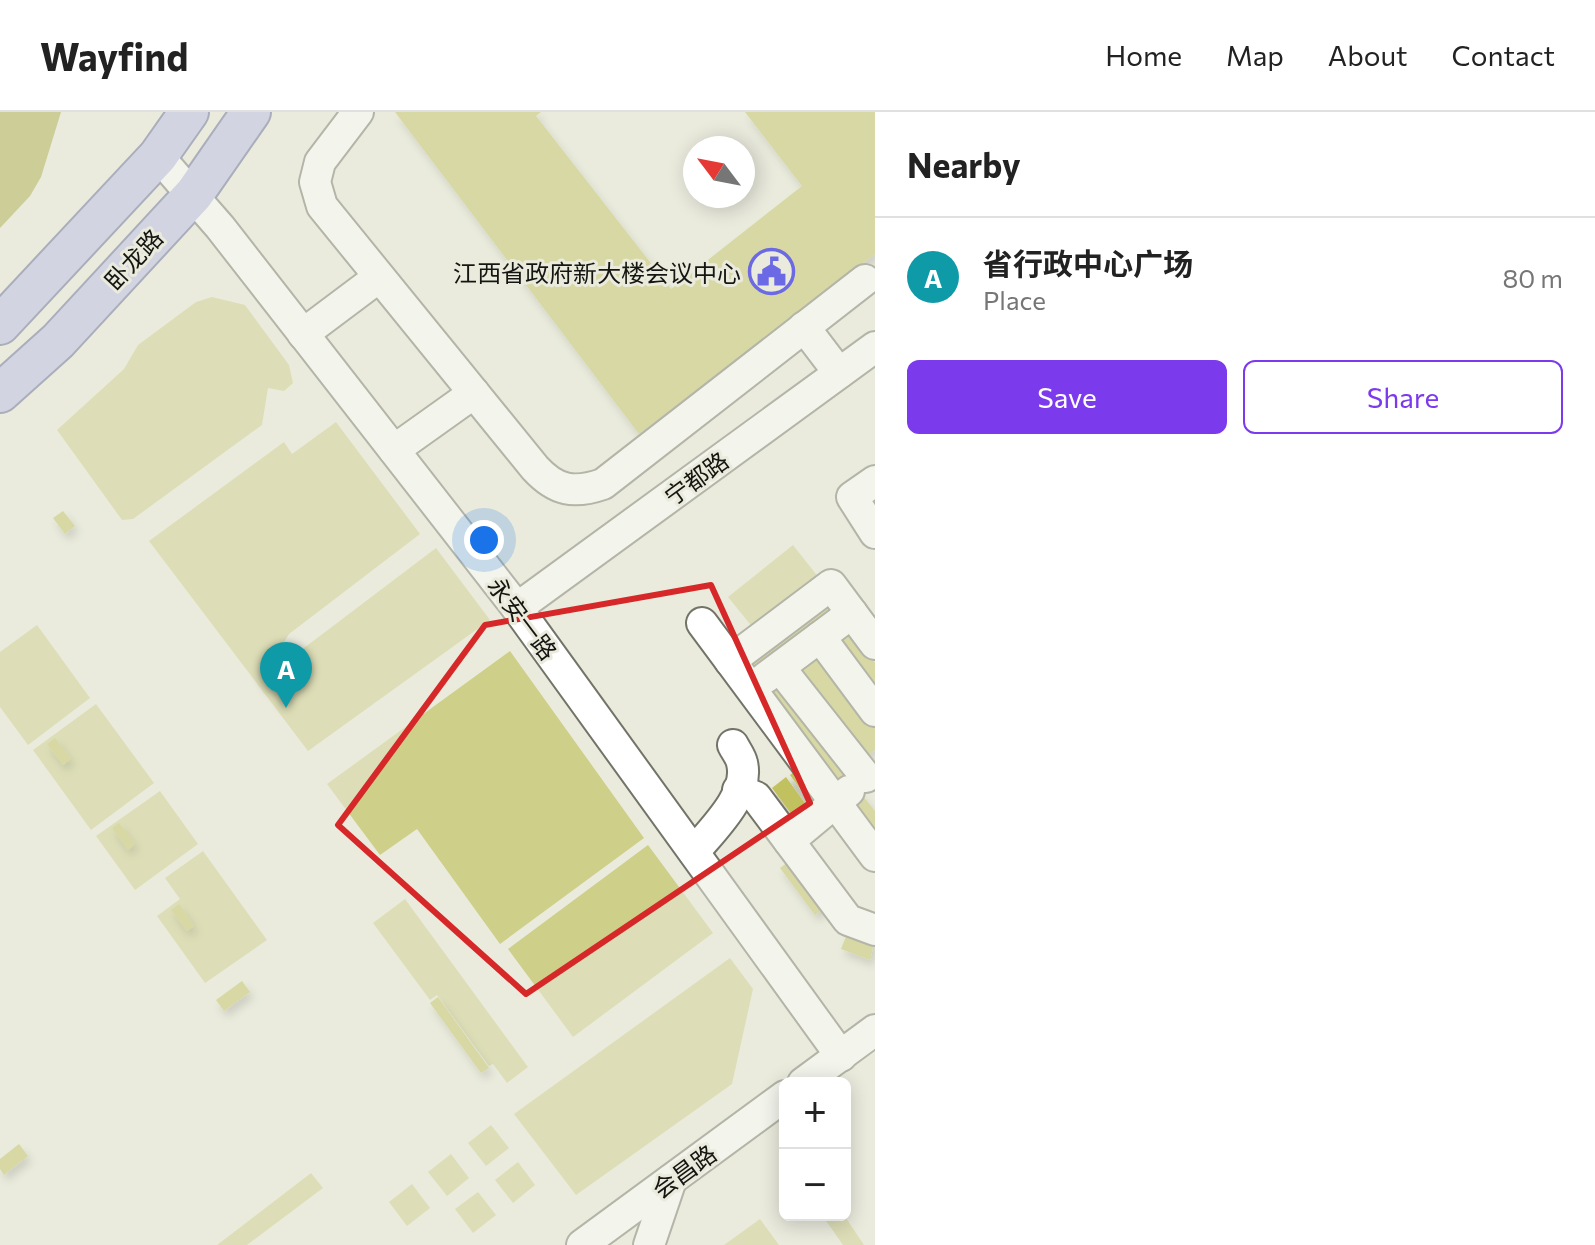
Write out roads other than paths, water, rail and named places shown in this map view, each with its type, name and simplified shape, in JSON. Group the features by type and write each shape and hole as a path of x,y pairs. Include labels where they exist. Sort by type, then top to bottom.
{"main road":[{"path":"0,325 158,156 189,112"},
{"name":"卧龙路","path":"0,393 58,341 194,194 251,112"}],"street":[{"path":"358,112 320,162 315,182 322,206 545,479 557,487 570,491 587,490 603,484 865,280"},
{"name":"永安一路","path":"158,156 194,194 517,608 841,1056"},
{"path":"303,334 379,277"},
{"path":"800,330 836,376"},
{"name":"宁都路","path":"517,608 875,347"},
{"path":"394,450 474,393"},
{"path":"874,529 852,497 875,481"},
{"path":"730,661 831,585 875,644"},
{"path":"751,689 852,613"},
{"path":"702,623 875,856"},
{"path":"820,637 875,711"},
{"path":"780,668 870,773 789,841"},
{"path":"694,852 720,821 743,781 742,762 733,745"},
{"path":"738,790 756,797 848,920 875,930"},
{"path":"811,1077 875,1030"},
{"name":"会昌路","path":"589,1241 779,1100"},
{"path":"649,1245 671,1180"}],"place":[{"name":"江西省政府新大楼会议中心","path":"772,272"},
{"name":"省行政中心广场","path":"286,708"}]}
